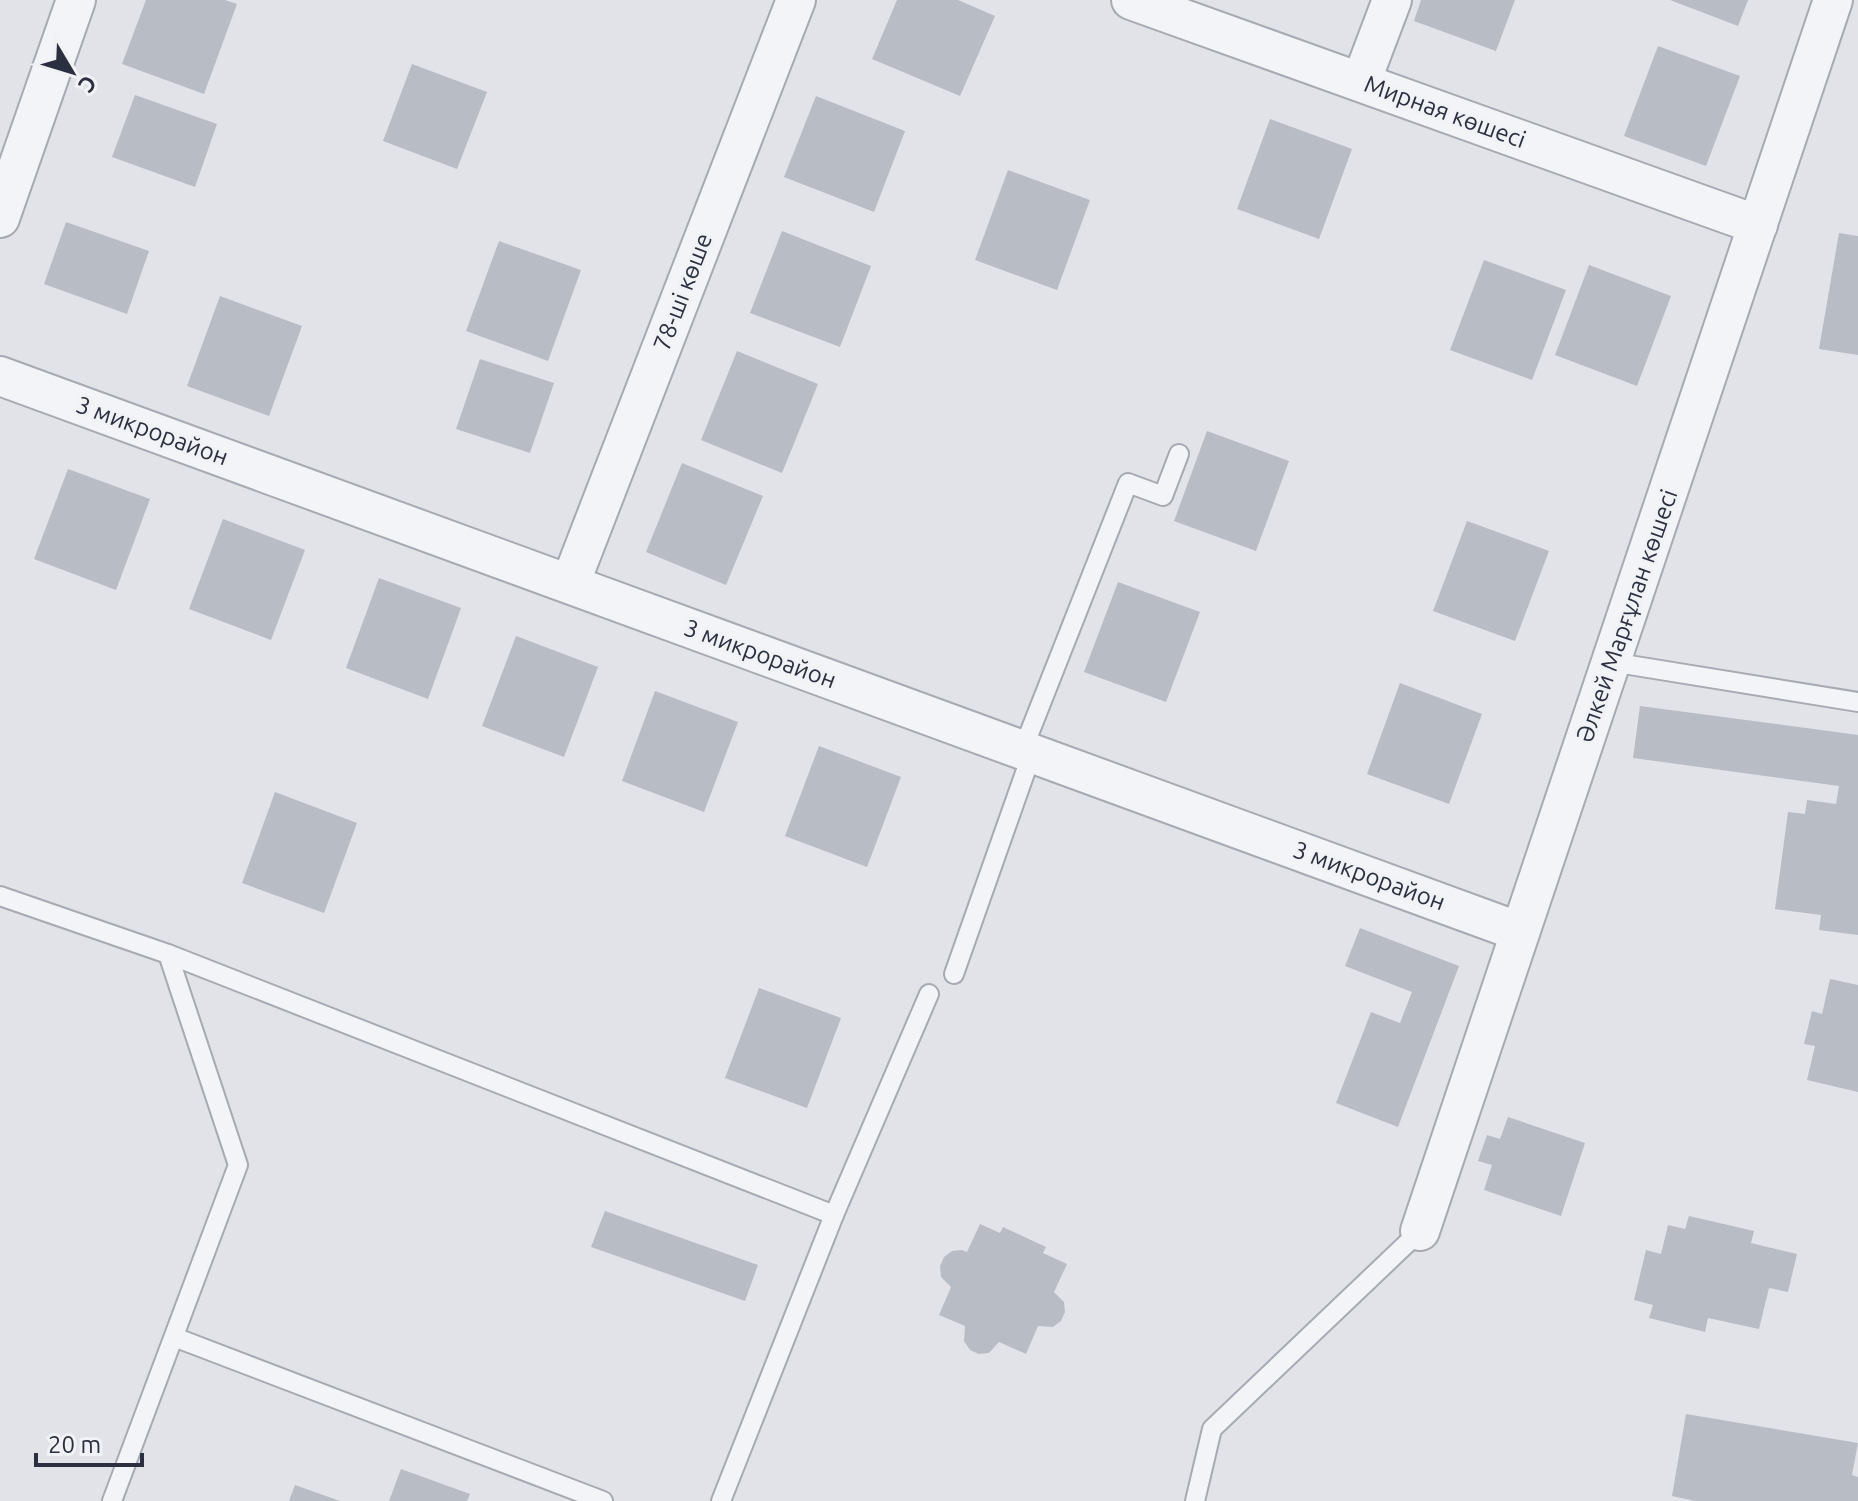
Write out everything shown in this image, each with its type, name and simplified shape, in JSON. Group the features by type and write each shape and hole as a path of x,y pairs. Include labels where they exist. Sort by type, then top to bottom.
{"street":[{"path":"0,218 76,0"},
{"name":"78-ші көше","path":"570,584 796,0"},
{"name":"Мирная көшесі","path":"1131,0 1758,225"},
{"path":"1361,82 1392,0"},
{"name":"Әлкей Марғұлан көшесі","path":"1420,1231 1833,0"},
{"name":"3 микрорайон","path":"0,376 1520,932"}],"lane":[{"path":"954,974 1027,751 1128,483 1163,496 1179,454"},
{"path":"1611,662 1858,702"},
{"path":"0,896 168,954 834,1215"},
{"path":"112,1501 238,1165 168,954"},
{"path":"721,1501 834,1215 929,994"},
{"path":"1195,1501 1212,1429 1420,1231"},
{"path":"174,1337 603,1501"}],"building":[{"path":"146,0 225,0 237,4 204,94 122,64"},
{"path":"897,0 958,0 995,16 960,96 872,59"},
{"path":"1421,0 1515,0 1496,51 1414,21"},
{"path":"1670,0 1748,0 1738,26"},
{"path":"1658,46 1740,76 1706,166 1624,136"},
{"path":"412,64 487,92 457,169 383,141"},
{"path":"135,95 217,124 195,187 112,157"},
{"path":"816,96 905,131 874,212 784,177"},
{"path":"1270,119 1352,149 1319,239 1237,209"},
{"path":"1008,170 1090,200 1057,290 975,260"},
{"path":"66,222 149,251 127,314 44,284"},
{"path":"782,231 871,266 840,347 750,313"},
{"path":"1839,233 1858,236 1858,355 1819,349"},
{"path":"499,241 581,270 548,361 466,331"},
{"path":"1484,260 1566,290 1532,380 1450,350"},
{"path":"1589,265 1671,296 1637,386 1555,355"},
{"path":"220,296 302,326 269,416 187,386"},
{"path":"737,351 818,384 782,473 701,440"},
{"path":"480,359 554,383 530,453 456,429"},
{"path":"1207,431 1289,461 1256,551 1174,521"},
{"path":"682,463 763,496 726,585 646,552"},
{"path":"68,469 150,499 116,590 34,559"},
{"path":"223,519 305,550 271,640 189,609"},
{"path":"1467,521 1549,551 1515,641 1433,611"},
{"path":"379,578 461,608 428,699 346,668"},
{"path":"1118,582 1200,612 1166,702 1084,672"},
{"path":"516,636 598,667 564,757 482,726"},
{"path":"1400,683 1482,714 1449,804 1367,774"},
{"path":"655,691 738,722 704,812 622,781"},
{"path":"1640,706 1858,735 1858,935 1819,930 1821,915 1775,909 1788,812 1805,814 1807,800 1836,804 1839,786 1633,758"},
{"path":"819,746 901,777 867,867 785,836"},
{"path":"275,792 357,823 324,913 242,883"},
{"path":"1360,928 1459,966 1398,1127 1336,1103 1371,1012 1400,1023 1412,992 1345,966"},
{"path":"1830,979 1858,985 1858,1092 1807,1080 1815,1046 1804,1044 1812,1011 1822,1014"},
{"path":"759,988 841,1018 807,1108 725,1078"},
{"path":"1508,1117 1585,1143 1561,1216 1484,1190 1492,1165 1478,1161 1487,1135 1500,1139"},
{"path":"605,1211 758,1265 745,1301 591,1247"},
{"path":"1689,1216 1754,1231 1751,1243 1797,1254 1788,1292 1769,1288 1759,1329 1708,1318 1705,1332 1649,1318 1653,1305 1634,1300 1646,1250 1661,1254 1668,1225 1685,1229"},
{"path":"980,1224 1000,1233 1003,1227 1046,1247 1043,1253 1067,1264 1054,1292 1064,1302 1065,1312 1061,1321 1053,1327 1038,1326 1026,1354 999,1342 989,1353 979,1354 970,1350 964,1341 965,1326 939,1315 951,1287 941,1277 940,1266 944,1257 952,1251 967,1252"},
{"path":"1686,1414 1858,1443 1852,1475 1858,1477 1858,1501 1695,1501 1672,1496"},
{"path":"401,1469 470,1494 467,1501 389,1501"},
{"path":"295,1485 340,1501 289,1501"}]}
